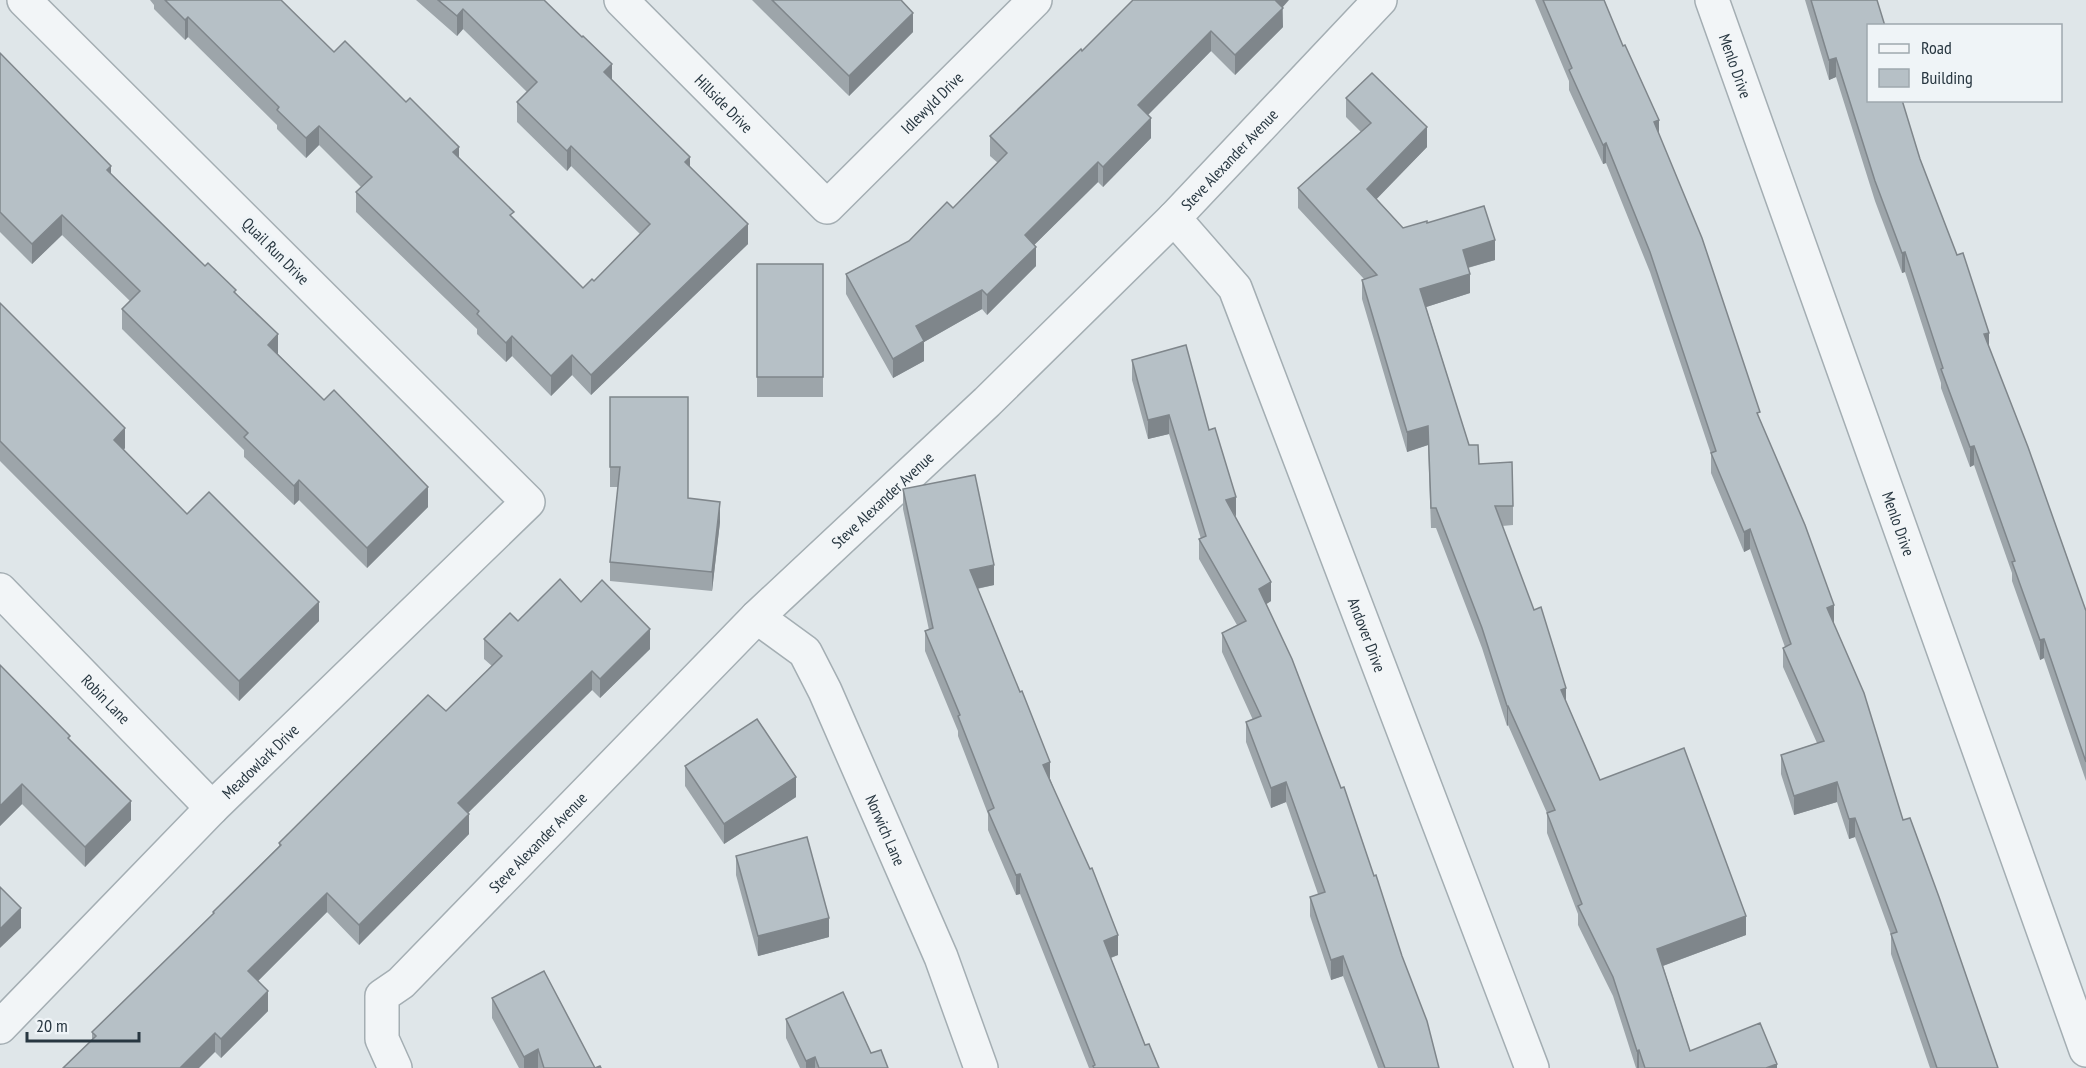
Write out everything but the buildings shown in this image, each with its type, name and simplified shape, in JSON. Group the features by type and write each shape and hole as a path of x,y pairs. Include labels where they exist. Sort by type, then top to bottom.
{"street":[{"name":"Quail Run Drive","path":"24,0 528,502"},
{"name":"Hillside Drive","path":"621,0 827,207"},
{"name":"Idlewyld Drive","path":"827,207 1035,0"},
{"name":"Steve Alexander Avenue","path":"395,1068 381,1039 381,996 401,983 757,617 987,402 1174,218 1380,0"},
{"name":"Menlo Drive","path":"1712,0 2086,1050"},
{"name":"Andover Drive","path":"1174,218 1235,288 1532,1068"},
{"name":"Meadowlark Drive","path":"0,1027 212,808 528,502"},
{"name":"Robin Lane","path":"0,590 212,808"},
{"name":"Norwich Lane","path":"757,617 806,652 941,957 981,1068"}]}
